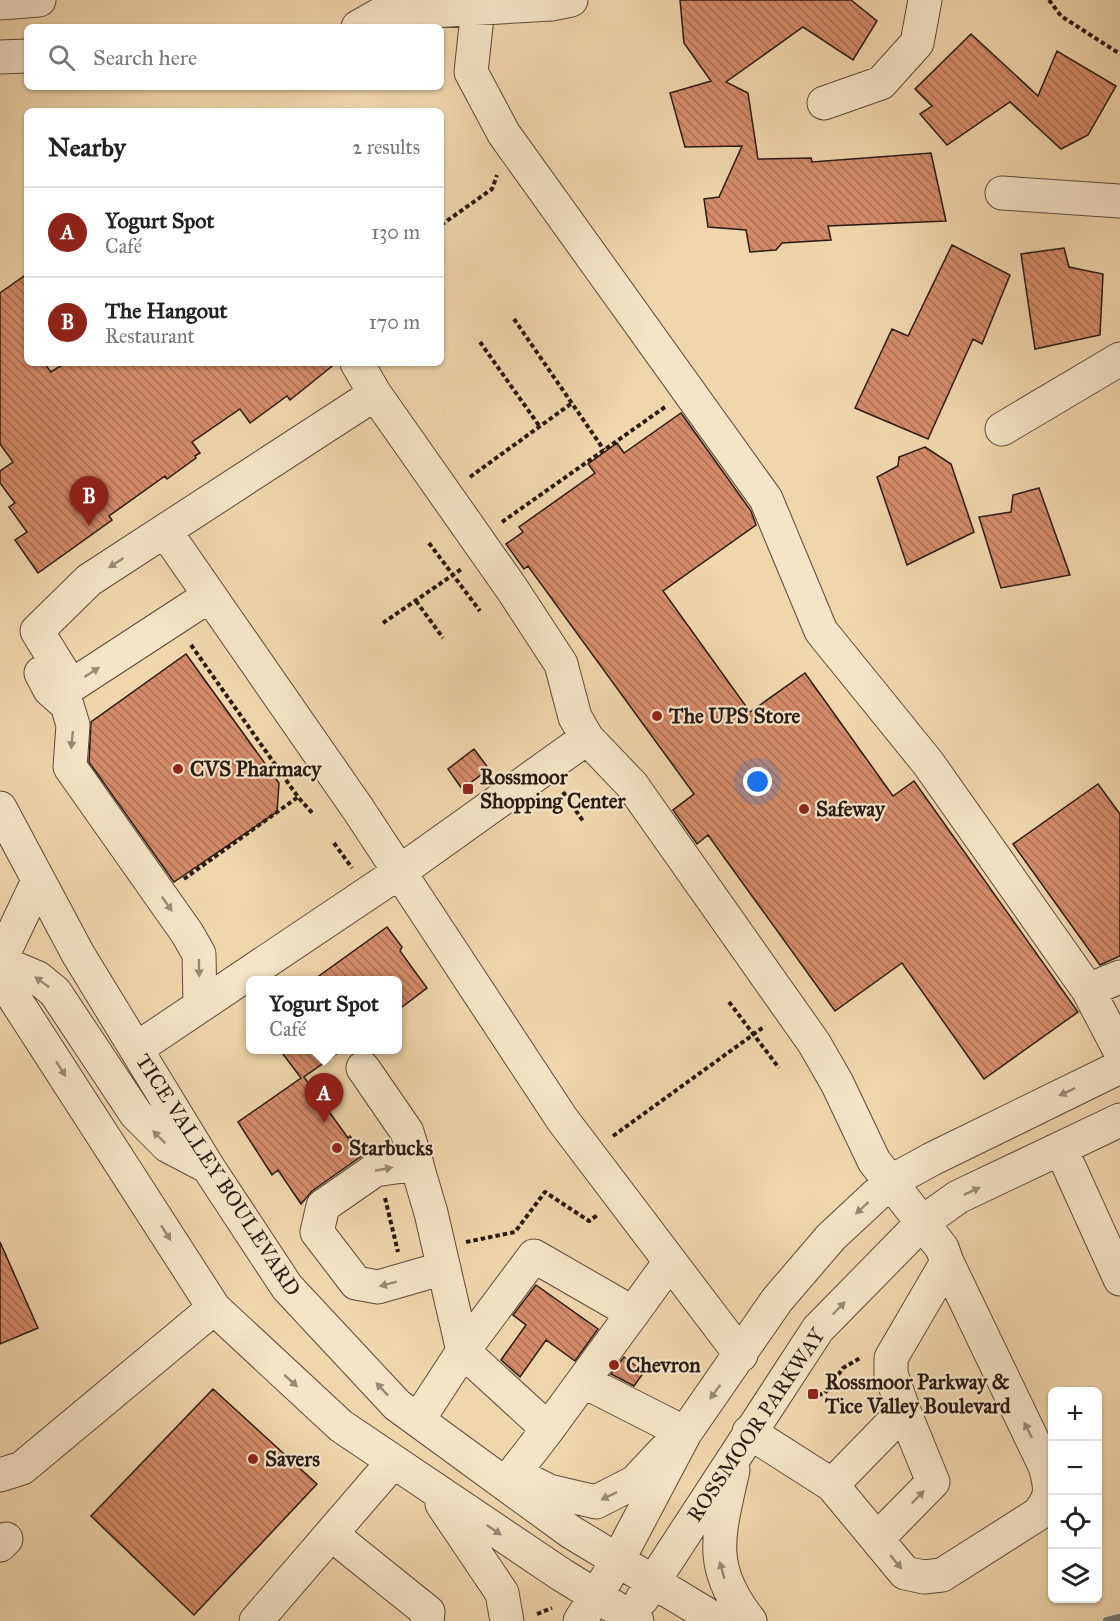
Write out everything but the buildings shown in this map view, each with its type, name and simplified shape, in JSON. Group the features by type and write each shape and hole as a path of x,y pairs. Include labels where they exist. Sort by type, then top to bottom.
{"street":[{"path":"0,3 39,0"},
{"path":"368,10 478,8 551,4 571,0"},
{"path":"824,103 881,83 917,43 925,0"},
{"path":"478,8 471,72 504,134 766,499 821,631 928,763 1088,990 1120,1051"},
{"path":"1002,193 1120,201"},
{"path":"1002,429 1120,359"},
{"path":"359,366 375,394 512,589 561,664 576,717 586,738 632,785 814,1043 837,1083 874,1161 942,1248 1046,1466 1050,1484 1049,1501 1038,1514 942,1575 924,1577 905,1573 832,1485 743,1441 720,1533 720,1563 735,1602 750,1621"},
{"path":"200,1006 199,954 70,767 73,725 67,705 50,690 34,661 37,631 89,580 375,394"},
{"path":"165,531 358,809 561,1119 741,1355"},
{"path":"37,631 71,686 209,596"},
{"path":"136,1049 398,873 586,738"},
{"name":"TICE VALLEY BOULEVARD","path":"0,808 38,883 136,1049 208,1167 287,1287 397,1405 571,1532 718,1621"},
{"path":"38,883 0,962 14,996 214,1308 341,1426 431,1488 588,1609 632,1620"},
{"path":"0,962 38,978 55,992 136,1114 168,1146 208,1167"},
{"path":"1088,990 1120,977"},
{"path":"588,1609 618,1560 685,1433 777,1300 831,1237 890,1182 1120,1067"},
{"path":"363,1068 407,1132 450,1256 463,1351 548,1429"},
{"name":"ROSSMOOR PARKWAY","path":"632,1620 653,1582 743,1441 818,1329 922,1222 958,1197 1120,1120"},
{"path":"1061,1149 1120,1279"},
{"path":"417,1164 375,1170 323,1206 317,1232 356,1283 378,1287 450,1256"},
{"path":"418,1420 463,1351 534,1256 633,1313"},
{"path":"513,1474 670,1262"},
{"path":"877,1539 933,1482 891,1374 891,1358 947,1262"},
{"path":"0,1475 22,1468 214,1308"},
{"path":"583,1381 685,1433"},
{"path":"832,1485 904,1411"},
{"path":"460,1451 549,1491 596,1502 635,1482 677,1438 685,1433"},
{"path":"256,1621 393,1462"},
{"path":"431,1488 502,1593 507,1621"},
{"path":"331,1534 428,1612 428,1621"}],"path":[{"path":"1049,0 1060,16 1120,54"},
{"path":"444,223 492,189 500,166"},
{"path":"514,320 604,450"},
{"path":"480,342 540,427"},
{"path":"501,523 671,402"},
{"path":"469,478 572,403"},
{"path":"429,543 480,611"},
{"path":"383,623 467,566"},
{"path":"416,601 443,638"},
{"path":"190,645 298,797 314,815"},
{"path":"558,786 584,821"},
{"path":"183,880 298,797"},
{"path":"334,843 339,849"},
{"path":"729,1002 779,1068"},
{"path":"604,1144 768,1024"},
{"path":"450,1256 515,1232 545,1192 589,1221 604,1211"},
{"path":"384,1195 400,1257"},
{"path":"807,1399 825,1393 843,1368 870,1352"}],"waterway":[{"path":"1107,1621 1120,1618"}],"place":[{"name":"The Hangout","path":"89,526"},
{"name":"The UPS Store","path":"657,716"},
{"name":"CVS Pharmacy","path":"178,769"},
{"name":"Rossmoor Shopping Center","path":"468,789"},
{"name":"Safeway","path":"804,809"},
{"name":"Yogurt Spot","path":"324,1123"},
{"name":"Starbucks","path":"337,1148"},
{"name":"Chevron","path":"614,1365"},
{"name":"Rossmoor Parkway & Tice Valley Boulevard","path":"813,1394"},
{"name":"Savers","path":"253,1459"}]}
